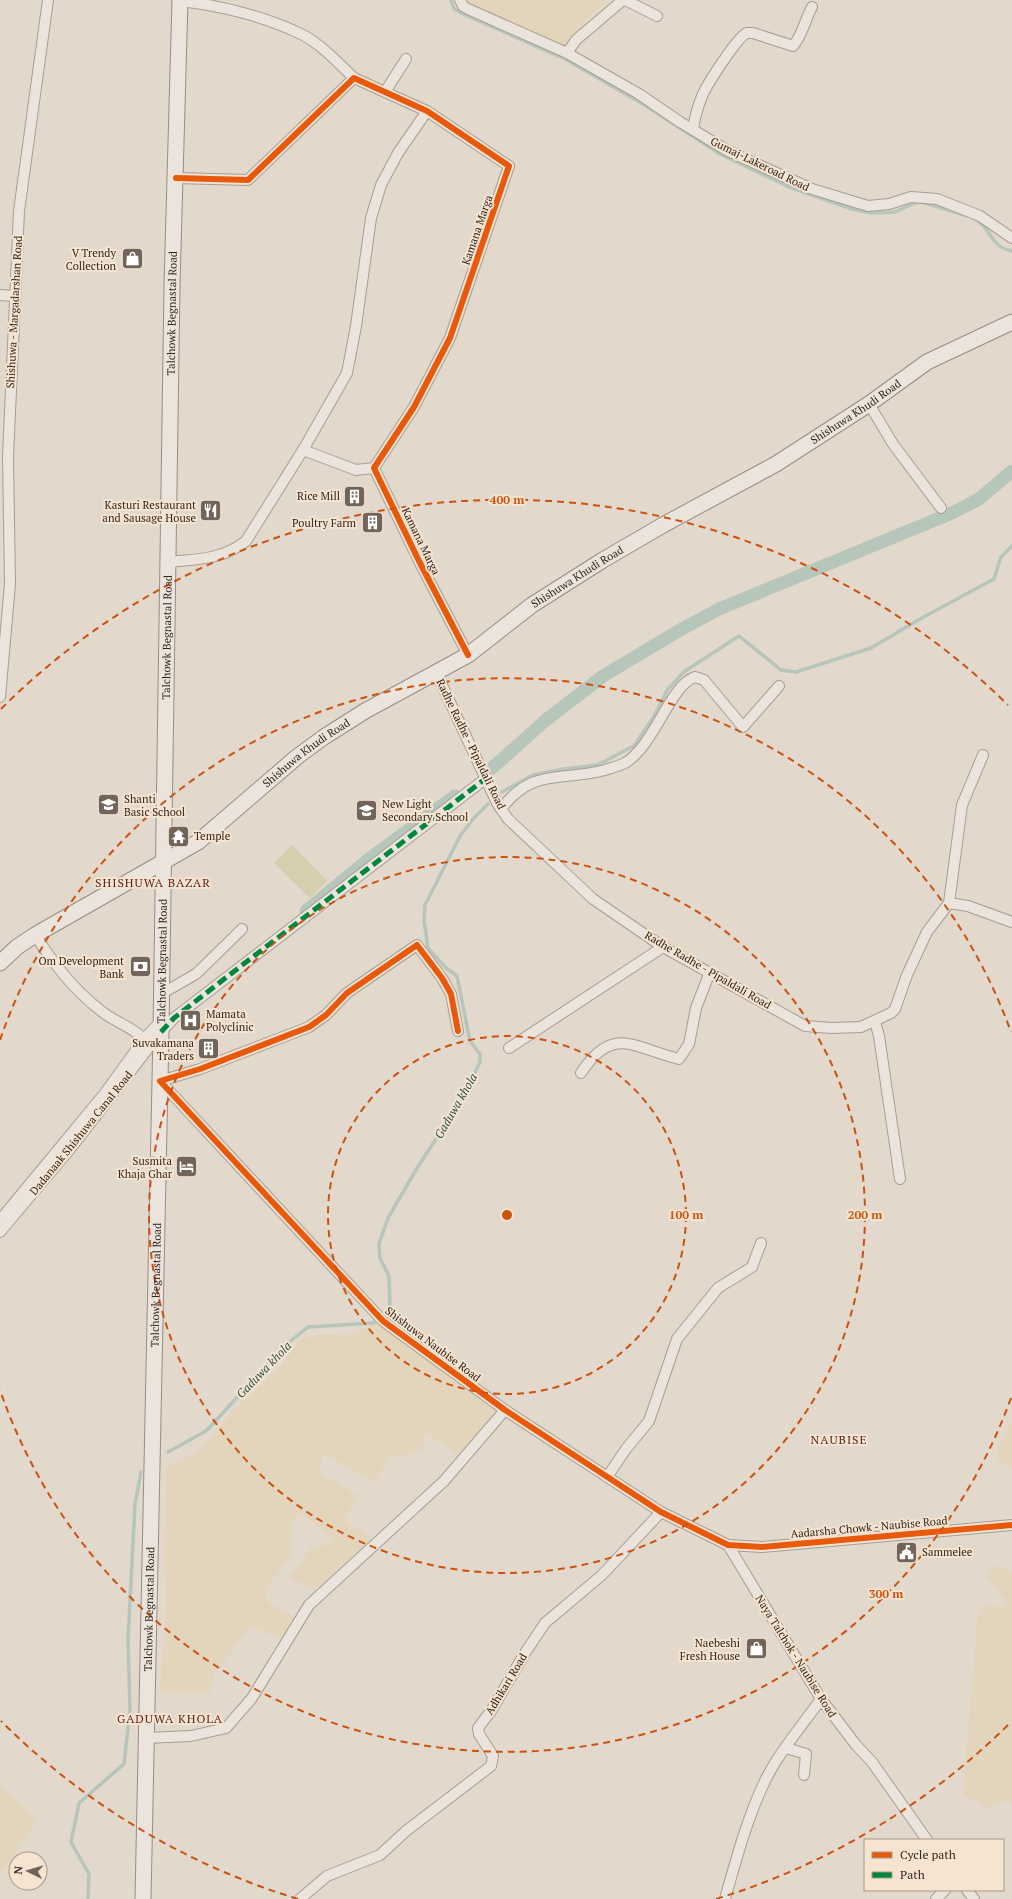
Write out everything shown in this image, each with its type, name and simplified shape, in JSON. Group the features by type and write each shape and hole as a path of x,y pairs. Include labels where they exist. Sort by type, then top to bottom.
{"main road":[{"name":"Talchowk Begnastal Road","path":"143,1899 145,1738 161,1026 172,285 180,1"},
{"name":"Shishuwa Khudi Road","path":"0,963 17,947 35,935 198,842 298,756 324,737 365,711 468,654 532,605 603,560 663,525 776,464 869,404 927,362 1012,322"}],"street":[{"name":"Shishuwa - Margadarshan Road","path":"0,697 10,584 8,458 14,296 19,211 48,0"},
{"name":"Gumaj-Lakeroad Road","path":"460,0 463,6 468,9 567,53 639,94 728,151 812,189 856,204 868,206 889,204 911,197 937,199 980,216 1012,238"},
{"path":"567,53 576,40 624,0 658,16"},
{"name":"Kamana Marga","path":"180,1 205,4 252,16 304,35 321,48 354,78 427,110 509,166 450,338 414,407 374,468 419,561 468,654"},
{"path":"693,130 696,111 703,93 726,57 743,36 748,33 753,33 793,46 797,42 804,22 812,7"},
{"path":"385,92 406,60"},
{"path":"176,178 248,180 354,78"},
{"path":"168,562 218,557 236,549 246,541 303,450 347,373 356,326 370,218 381,184 398,153 427,110"},
{"path":"0,295 14,296"},
{"path":"869,404 893,444 941,508"},
{"path":"303,450 356,470 374,468"},
{"name":"Radhe Radhe - Pipaldali Road","path":"436,672 485,779 501,809 512,822 593,899 663,947 805,1026 832,1028 861,1027 875,1022 891,1013 895,1009 907,975 927,932 949,903"},
{"path":"501,809 518,791 529,783 558,775 586,775 625,763 647,741 673,698 690,679 695,677 704,680 743,727 779,686"},
{"path":"983,755 962,805 949,903 968,906 1012,922"},
{"path":"0,1220 91,1110 144,1039 174,1018 485,779"},
{"path":"161,994 196,974 242,929"},
{"path":"35,935 59,971 79,992 100,1011 137,1032 144,1039"},
{"path":"160,1081 200,1069 308,1027 326,1015 347,993 417,945 442,978 451,994 458,1031"},
{"path":"509,1048 663,947"},
{"path":"581,1073 592,1057 608,1046 622,1042 679,1059 688,1044 696,1008 710,972"},
{"path":"875,1022 879,1036 900,1179"},
{"name":"Dadanaak Shishuwa Canal Road","path":"0,1232 70,1149 161,1026"},
{"name":"Shishuwa Naubise Road","path":"160,1081 383,1321 505,1410 661,1512 728,1545"},
{"path":"608,1477 626,1449 649,1421 677,1339 718,1288 752,1267 761,1243"},
{"path":"145,1738 191,1736 226,1728 252,1698 309,1605 444,1481 505,1410"},
{"name":"Adhikari Road","path":"300,1899 328,1876 380,1855 406,1831 491,1766 493,1756 479,1734 478,1728 491,1711 528,1648 545,1623 602,1574 661,1512"},
{"name":"Aadarsha Chowk - Naubise Road","path":"728,1545 762,1548 1012,1525"},
{"name":"Naya Talchok - Naubise Road","path":"728,1545 821,1700 856,1745 872,1762 926,1839"},
{"path":"725,1899 747,1829 764,1782 786,1748 821,1700"},
{"path":"786,1748 806,1754 804,1774"},
{"path":"936,1899 944,1891"},
{"path":"968,1891 974,1899"}],"shaded area":[{"path":"464,0 605,0 562,48 464,3"},
{"path":"292,845 327,881 310,898 274,863"},
{"path":"378,1322 498,1408 458,1457 425,1430 423,1449 402,1458 391,1454 374,1481 324,1453 318,1471 359,1497 343,1519 373,1538 314,1590 290,1577 312,1547 329,1545 333,1537 298,1511 292,1523 291,1556 267,1587 266,1601 294,1617 280,1640 250,1625 222,1665 214,1673 210,1692 160,1693 167,1598 164,1559 167,1466 198,1450 241,1403 273,1374 300,1340 322,1334 351,1335"},
{"path":"1012,1423 1012,1469 997,1460 998,1445"},
{"path":"993,1565 1012,1572 1012,1805 1009,1799 989,1809 963,1794 978,1617 984,1605 1003,1608 1007,1602 986,1577"},
{"path":"1,1787 37,1819 16,1851 8,1851 8,1864 0,1876"}],"waterway":[{"path":"451,0 454,9 461,13 565,59 643,104 720,154 789,187 852,209 871,213 895,212 915,203 922,202 968,216"},
{"path":"973,218 984,226 999,245 1004,249 1012,251"},
{"path":"491,769 546,720 603,676 680,630 719,609 952,513 979,499 1012,471"},
{"path":"502,792 533,775 597,765 634,746 653,718 668,689 685,671 739,636 781,670 796,672 871,648 920,619 994,579 1001,557 1012,546"},
{"path":"306,911 369,859 455,796"},
{"name":"Gaduwa khola","path":"390,1308 389,1276 380,1258 379,1244 388,1218 417,1168 463,1098 480,1062 480,1054 470,1041 457,976 445,967 428,948 424,920 425,905 460,836 473,819 488,804"},
{"name":"Gaduwa khola","path":"168,1452 206,1431 288,1343 308,1327 374,1323"},
{"path":"88,1899 89,1874 71,1842 79,1803 124,1764 130,1710 128,1640 135,1504 141,1472"}],"marked path":[{"path":"161,1032 174,1018 485,779"}],"cycle path":[{"path":"176,178 248,180 354,78 427,111 509,166 450,338 414,407 374,468 419,561 468,655"},
{"path":"458,1031 451,994 442,978 417,945 347,993 326,1015 309,1027 200,1069 160,1081 383,1321 505,1410 661,1512 728,1545 762,1547 1012,1525"}],"place":[{"name":"V Trendy Collection","path":"132,259"},
{"name":"Rice Mill","path":"355,496"},
{"name":"Kasturi Restaurant and Sausage House","path":"211,511"},
{"name":"Poultry Farm","path":"372,523"},
{"name":"Shanti Basic School","path":"108,805"},
{"name":"New Light Secondary School","path":"367,810"},
{"name":"Temple","path":"178,836"},
{"name":"Om Development Bank","path":"140,967"},
{"name":"Mamata Polyclinic","path":"190,1020"},
{"name":"Suvakamana Traders","path":"209,1049"},
{"name":"Susmita Khaja Ghar","path":"187,1167"},
{"name":"Sammelee","path":"906,1552"},
{"name":"Naebeshi Fresh House","path":"756,1649"}],"district":[{"name":"SHISHUWA BAZAR","path":"153,883"},
{"name":"NAUBISE","path":"839,1440"},
{"name":"GADUWA KHOLA","path":"170,1719"}]}
